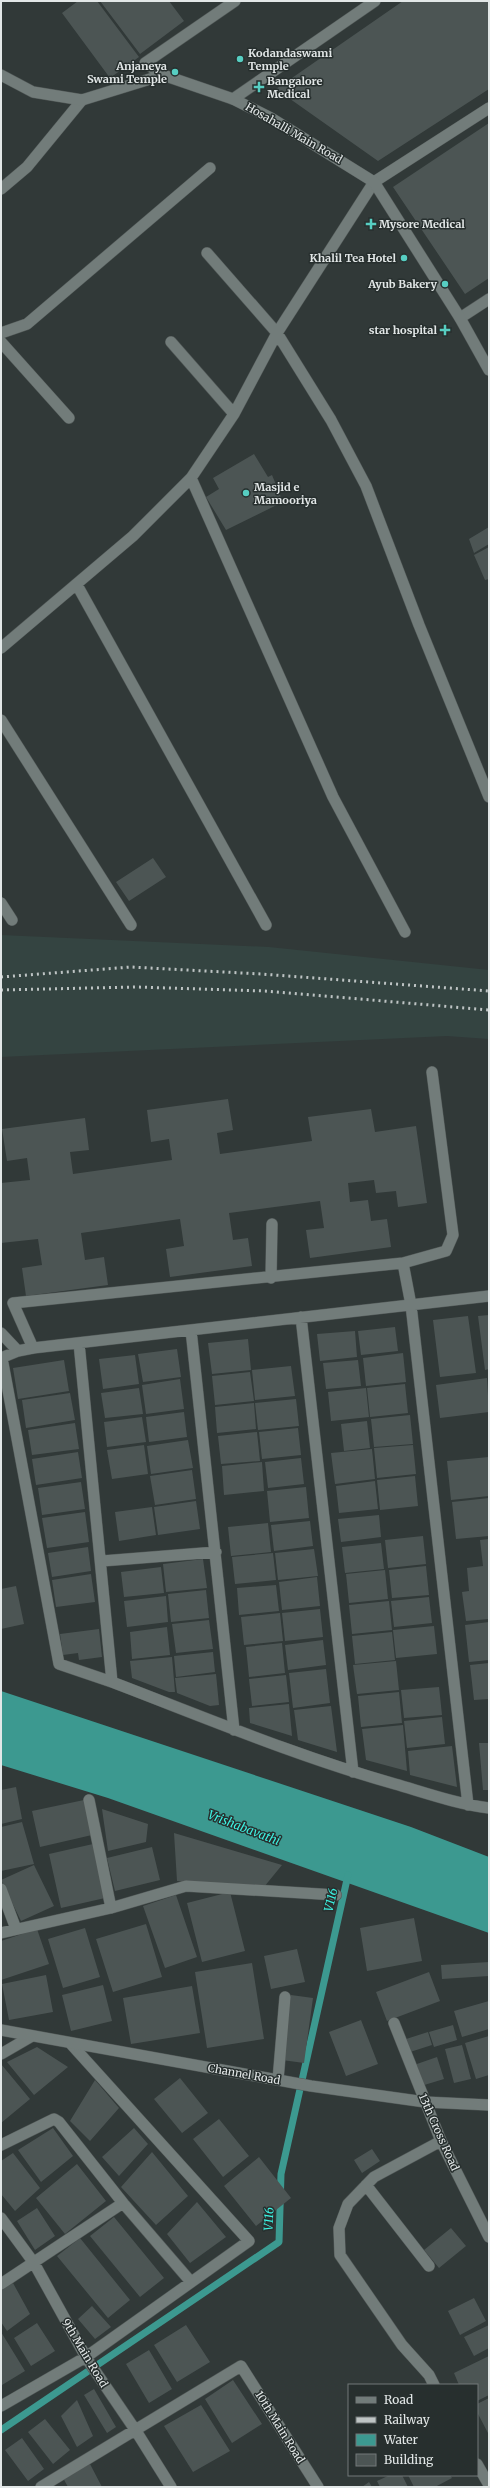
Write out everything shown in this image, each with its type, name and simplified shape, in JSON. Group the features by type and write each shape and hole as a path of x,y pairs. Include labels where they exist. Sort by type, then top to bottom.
{"street":[{"name":"Hosahalli Main Road","path":"236,1 145,63 164,75 233,98 271,118 374,182 460,318 489,370"},
{"path":"233,98 375,1"},
{"path":"1,75 33,92 82,100 164,75"},
{"path":"1,189 27,167 82,100"},
{"path":"1,648 133,536 191,478 234,414 277,333 374,182 489,108"},
{"path":"1,333 27,324 210,168"},
{"path":"207,253 277,333 331,420 366,486 419,625 489,797"},
{"path":"460,318 489,299"},
{"path":"1,342 69,418"},
{"path":"171,342 234,414"},
{"path":"191,478 333,797 405,932"},
{"path":"77,585 266,925"},
{"path":"1,720 131,925"},
{"path":"1,903 12,920"},
{"path":"33,1348 13,1303 271,1278 403,1263 446,1250 453,1235 432,1072"},
{"path":"271,1278 272,1224"},
{"path":"403,1263 411,1305 468,1805"},
{"path":"489,1296 79,1342 18,1351 2,1358 60,1664 112,1682 234,1730 353,1772 468,1805 489,1808"},
{"path":"301,1317 353,1772"},
{"path":"191,1330 234,1730"},
{"path":"1,1333 18,1351"},
{"path":"79,1342 102,1561 112,1682"},
{"path":"102,1561 216,1552"},
{"path":"89,1800 111,1908"},
{"path":"1,1933 111,1908 186,1886 336,1895"},
{"path":"1,1889 16,1929"},
{"path":"278,2080 285,1997"},
{"name":"13th Cross Road","path":"394,2023 441,2141 489,2237"},
{"name":"Channel Road","path":"1,2030 71,2044 312,2086 426,2102 489,2105"},
{"path":"1,2054 32,2036"},
{"path":"1,2406 87,2358 249,2241 71,2044"},
{"path":"1,2145 54,2119 59,2122 123,2203 191,2282"},
{"path":"434,2384 429,2375 402,2345 340,2255 339,2228 348,2204 374,2176 441,2141"},
{"path":"366,2185 429,2266"},
{"path":"1,2284 123,2203"},
{"name":"9th Main Road","path":"1,2218 34,2263 87,2358 136,2430 170,2487"},
{"name":"10th Main Road","path":"136,2430 242,2366 318,2487"},
{"path":"41,2487 136,2430"},
{"path":"478,2466 489,2485"}],"shaded area":[{"path":"1,935 269,947 489,970 489,1039 447,1036 1,1057"}],"water":[{"name":"Vrishabavathi","path":"1,1691 411,1827 489,1857 489,1933 108,1798 1,1765"}],"building":[{"path":"78,1 97,1 139,57 110,78 62,13"},
{"path":"100,1 169,1 184,21 140,54"},
{"path":"403,1 489,1 489,89 378,161 276,89"},
{"path":"489,123 489,278 465,294 393,187"},
{"name":"Masjid e Mamooriya","path":"254,454 268,477 272,475 283,502 226,530 206,497 219,489 213,478"},
{"path":"489,527 489,544 474,553 469,539"},
{"path":"489,547 489,579 485,580 474,555"},
{"path":"153,858 166,877 129,901 116,882"},
{"path":"228,1099 233,1130 217,1133 220,1154 312,1141 308,1117 371,1109 375,1132 416,1126 427,1203 398,1207 396,1191 376,1193 374,1180 348,1183 350,1202 368,1200 371,1221 387,1219 391,1247 310,1258 306,1230 324,1228 320,1201 229,1213 233,1240 248,1238 252,1266 170,1277 166,1249 184,1246 180,1219 81,1233 85,1260 104,1257 108,1285 26,1296 22,1268 42,1265 38,1239 1,1243 1,1183 30,1180 27,1158 7,1161 2,1129 85,1118 89,1150 70,1152 73,1174 172,1160 169,1139 151,1142 147,1110"},
{"path":"489,1315 489,1369 485,1370 478,1316"},
{"path":"468,1316 476,1373 440,1377 433,1320"},
{"path":"395,1327 398,1351 361,1355 358,1331"},
{"path":"355,1331 357,1357 320,1361 317,1334"},
{"path":"248,1339 251,1370 212,1374 208,1343"},
{"path":"177,1349 181,1377 143,1382 138,1354"},
{"path":"403,1353 406,1382 366,1386 363,1358"},
{"path":"135,1355 139,1384 103,1389 99,1359"},
{"path":"64,1360 69,1391 18,1399 13,1368"},
{"path":"358,1360 361,1386 326,1389 323,1363"},
{"path":"291,1366 295,1396 255,1400 252,1370"},
{"path":"250,1372 254,1401 215,1405 212,1376"},
{"path":"487,1378 489,1412 440,1418 436,1385"},
{"path":"180,1379 184,1409 146,1414 142,1385"},
{"path":"405,1384 408,1413 370,1417 367,1388"},
{"path":"139,1388 143,1414 105,1418 101,1393"},
{"path":"366,1388 369,1417 331,1421 328,1392"},
{"path":"70,1393 75,1420 26,1428 22,1400"},
{"path":"296,1399 299,1426 258,1430 255,1403"},
{"path":"254,1403 256,1429 217,1433 215,1407"},
{"path":"184,1412 187,1437 149,1442 146,1417"},
{"path":"410,1415 413,1444 374,1447 371,1419"},
{"path":"142,1417 146,1442 107,1447 104,1422"},
{"path":"367,1421 370,1448 344,1451 341,1424"},
{"path":"75,1423 79,1449 32,1455 28,1430"},
{"path":"298,1428 301,1455 262,1459 259,1432"},
{"path":"257,1432 260,1461 221,1464 218,1436"},
{"path":"188,1440 193,1468 151,1474 147,1446"},
{"path":"144,1445 148,1474 112,1479 107,1450"},
{"path":"413,1445 416,1474 377,1478 374,1448"},
{"path":"372,1449 375,1479 335,1484 331,1453"},
{"path":"78,1452 82,1478 36,1485 32,1459"},
{"path":"489,1457 489,1496 451,1500 447,1461"},
{"path":"301,1458 304,1484 268,1488 265,1462"},
{"path":"262,1462 264,1491 224,1495 222,1466"},
{"path":"192,1470 196,1499 155,1505 150,1476"},
{"path":"415,1476 418,1506 380,1510 377,1480"},
{"path":"375,1481 378,1509 339,1513 336,1486"},
{"path":"81,1482 85,1509 42,1515 38,1488"},
{"path":"306,1487 309,1518 270,1522 267,1491"},
{"path":"489,1498 489,1536 456,1539 452,1502"},
{"path":"196,1501 200,1529 158,1535 154,1507"},
{"path":"152,1507 156,1535 119,1541 115,1512"},
{"path":"85,1512 89,1542 47,1548 42,1518"},
{"path":"379,1515 381,1537 341,1542 338,1519"},
{"path":"310,1521 313,1546 274,1551 271,1525"},
{"path":"268,1523 271,1552 231,1556 228,1527"},
{"path":"423,1536 426,1564 388,1568 385,1540"},
{"path":"489,1539 489,1619 466,1621 462,1592 469,1591 467,1568 483,1566 480,1540"},
{"path":"381,1543 384,1569 345,1573 342,1547"},
{"path":"88,1547 91,1571 52,1577 48,1553"},
{"path":"314,1549 318,1576 278,1580 275,1553"},
{"path":"273,1553 276,1580 235,1584 232,1557"},
{"path":"203,1559 207,1588 166,1592 163,1564"},
{"path":"426,1566 429,1595 392,1598 389,1570"},
{"path":"161,1567 164,1593 124,1597 121,1572"},
{"path":"385,1570 388,1599 349,1603 346,1574"},
{"path":"91,1574 95,1602 56,1607 52,1580"},
{"path":"317,1577 320,1606 282,1610 279,1582"},
{"path":"276,1585 279,1611 239,1615 237,1588"},
{"path":"16,1586 24,1624 1,1629 1,1589"},
{"path":"206,1590 209,1618 171,1622 168,1594"},
{"path":"166,1596 168,1622 127,1627 124,1601"},
{"path":"429,1597 432,1623 394,1627 391,1601"},
{"path":"389,1601 392,1630 352,1634 349,1605"},
{"path":"320,1609 323,1637 285,1641 282,1613"},
{"path":"280,1613 283,1641 244,1645 241,1617"},
{"path":"209,1620 213,1649 176,1653 172,1624"},
{"path":"489,1622 489,1660 469,1662 465,1625"},
{"path":"434,1626 437,1654 396,1658 393,1630"},
{"path":"167,1627 170,1655 132,1659 130,1632"},
{"path":"99,1629 102,1657 79,1660 78,1653 63,1655 60,1634"},
{"path":"392,1632 395,1660 355,1664 352,1636"},
{"path":"323,1640 326,1665 288,1670 285,1645"},
{"path":"282,1643 285,1673 249,1677 246,1647"},
{"path":"213,1652 215,1672 176,1677 174,1656"},
{"path":"172,1657 175,1692 169,1692 132,1678 130,1661"},
{"path":"396,1661 399,1690 357,1694 353,1665"},
{"path":"489,1663 489,1699 474,1700 470,1665"},
{"path":"326,1669 330,1703 293,1708 289,1673"},
{"path":"216,1674 219,1705 210,1706 177,1693 175,1678"},
{"path":"286,1675 289,1702 252,1706 249,1679"},
{"path":"439,1687 442,1715 404,1718 401,1690"},
{"path":"399,1692 402,1723 361,1727 358,1696"},
{"path":"289,1704 292,1736 250,1723 249,1708"},
{"path":"331,1706 337,1752 298,1740 294,1710"},
{"path":"442,1717 445,1744 407,1748 404,1721"},
{"path":"403,1725 407,1771 366,1760 362,1729"},
{"path":"479,1743 489,1743 489,1790 483,1790"},
{"path":"452,1746 457,1787 410,1775 408,1751"},
{"path":"16,1787 22,1819 1,1824 1,1790"},
{"path":"84,1800 92,1835 40,1847 32,1811"},
{"path":"102,1809 148,1824 146,1842 108,1851"},
{"path":"22,1822 34,1864 1,1871 1,1827"},
{"path":"174,1833 282,1865 264,1887 177,1881"},
{"path":"93,1844 105,1898 61,1908 49,1854"},
{"path":"152,1847 160,1880 115,1891 107,1858"},
{"path":"34,1865 54,1906 21,1921 1,1880"},
{"path":"230,1892 245,1951 202,1962 187,1903"},
{"path":"176,1895 197,1957 165,1968 143,1906"},
{"path":"414,1918 422,1961 367,1971 360,1928"},
{"path":"146,1924 162,1977 113,1992 96,1939"},
{"path":"85,1928 100,1977 63,1988 48,1939"},
{"path":"37,1929 49,1964 1,1980 1,1941"},
{"path":"297,1949 305,1982 271,1989 264,1956"},
{"path":"489,1962 489,1976 442,1979 441,1965"},
{"path":"252,1963 264,2039 207,2048 195,1972"},
{"path":"429,1972 440,2001 387,2021 376,1992"},
{"path":"46,1975 53,2012 9,2020 2,1984"},
{"path":"103,1985 112,2021 71,2031 62,1995"},
{"path":"192,1986 200,2033 131,2044 123,1998"},
{"path":"291,1995 313,1998 304,2063 282,2060"},
{"path":"489,2001 489,2029 462,2037 454,2011"},
{"path":"361,2020 378,2064 346,2076 329,2032"},
{"path":"453,2025 457,2040 434,2047 429,2032"},
{"path":"428,2032 432,2045 407,2053 403,2040"},
{"path":"489,2036 489,2075 476,2079 465,2043"},
{"path":"462,2045 471,2079 454,2083 445,2049"},
{"path":"37,2047 68,2067 34,2095 7,2062"},
{"path":"437,2057 444,2079 421,2086 414,2065"},
{"path":"1,2064 30,2099 1,2123"},
{"path":"180,2078 208,2113 182,2133 154,2099"},
{"path":"95,2080 119,2108 90,2141 70,2121"},
{"path":"219,2119 249,2156 223,2177 193,2139"},
{"path":"53,2128 73,2156 41,2182 18,2150"},
{"path":"134,2128 148,2144 119,2176 102,2157"},
{"path":"372,2149 380,2161 362,2173 354,2160"},
{"path":"152,2152 188,2196 156,2225 121,2187"},
{"path":"13,2153 40,2188 15,2211 1,2194 1,2161"},
{"path":"259,2157 291,2198 256,2226 224,2186"},
{"path":"77,2164 106,2201 65,2234 36,2198"},
{"path":"197,2202 226,2237 190,2263 167,2234"},
{"path":"37,2208 55,2236 35,2250 17,2221"},
{"path":"114,2217 164,2278 140,2297 90,2236"},
{"path":"451,2228 466,2246 439,2268 424,2250"},
{"path":"80,2238 130,2300 108,2318 57,2256"},
{"path":"13,2283 30,2314 7,2331 1,2322 1,2290"},
{"path":"474,2298 486,2321 460,2335 448,2311"},
{"path":"92,2306 111,2327 95,2339 78,2319"},
{"path":"37,2323 55,2351 31,2366 14,2338"},
{"path":"186,2325 210,2362 177,2382 154,2345"},
{"path":"489,2325 489,2348 474,2356 464,2337"},
{"path":"1,2332 25,2371 2,2385 1,2383"},
{"path":"149,2350 172,2389 149,2403 126,2364"},
{"path":"489,2356 489,2395 478,2400 478,2384 459,2384 454,2373"},
{"path":"233,2380 262,2424 232,2443 205,2399"},
{"path":"94,2389 116,2427 107,2433 84,2395"},
{"path":"489,2398 489,2435 478,2414 478,2404"},
{"path":"77,2400 93,2436 77,2447 61,2416"},
{"path":"201,2405 230,2451 193,2472 164,2426"},
{"path":"45,2419 70,2450 53,2464 28,2432"},
{"path":"22,2438 44,2469 28,2481 5,2450"},
{"path":"90,2464 102,2487 68,2487 63,2478"},
{"path":"388,2476 402,2476 408,2487 380,2487 377,2481"},
{"path":"408,2476 451,2476 452,2478 435,2487 414,2487"},
{"path":"369,2482 372,2487 362,2487"}],"waterway":[{"name":"V116","path":"1,2430 279,2242 281,2174 348,1875"}],"railway":[{"path":"1,977 131,967 261,974 489,991"},
{"path":"1,990 135,987 265,991 489,1010"}],"place":[{"name":"Kodandaswami Temple","path":"240,59"},
{"name":"Anjaneya Swami Temple","path":"175,72"},
{"name":"Bangalore Medical","path":"259,87"},
{"name":"Mysore Medical","path":"371,224"},
{"name":"Khalil Tea Hotel","path":"404,258"},
{"name":"Ayub Bakery","path":"445,284"},
{"name":"star hospital","path":"445,330"},
{"name":"Masjid e Mamooriya","path":"246,493"}]}
